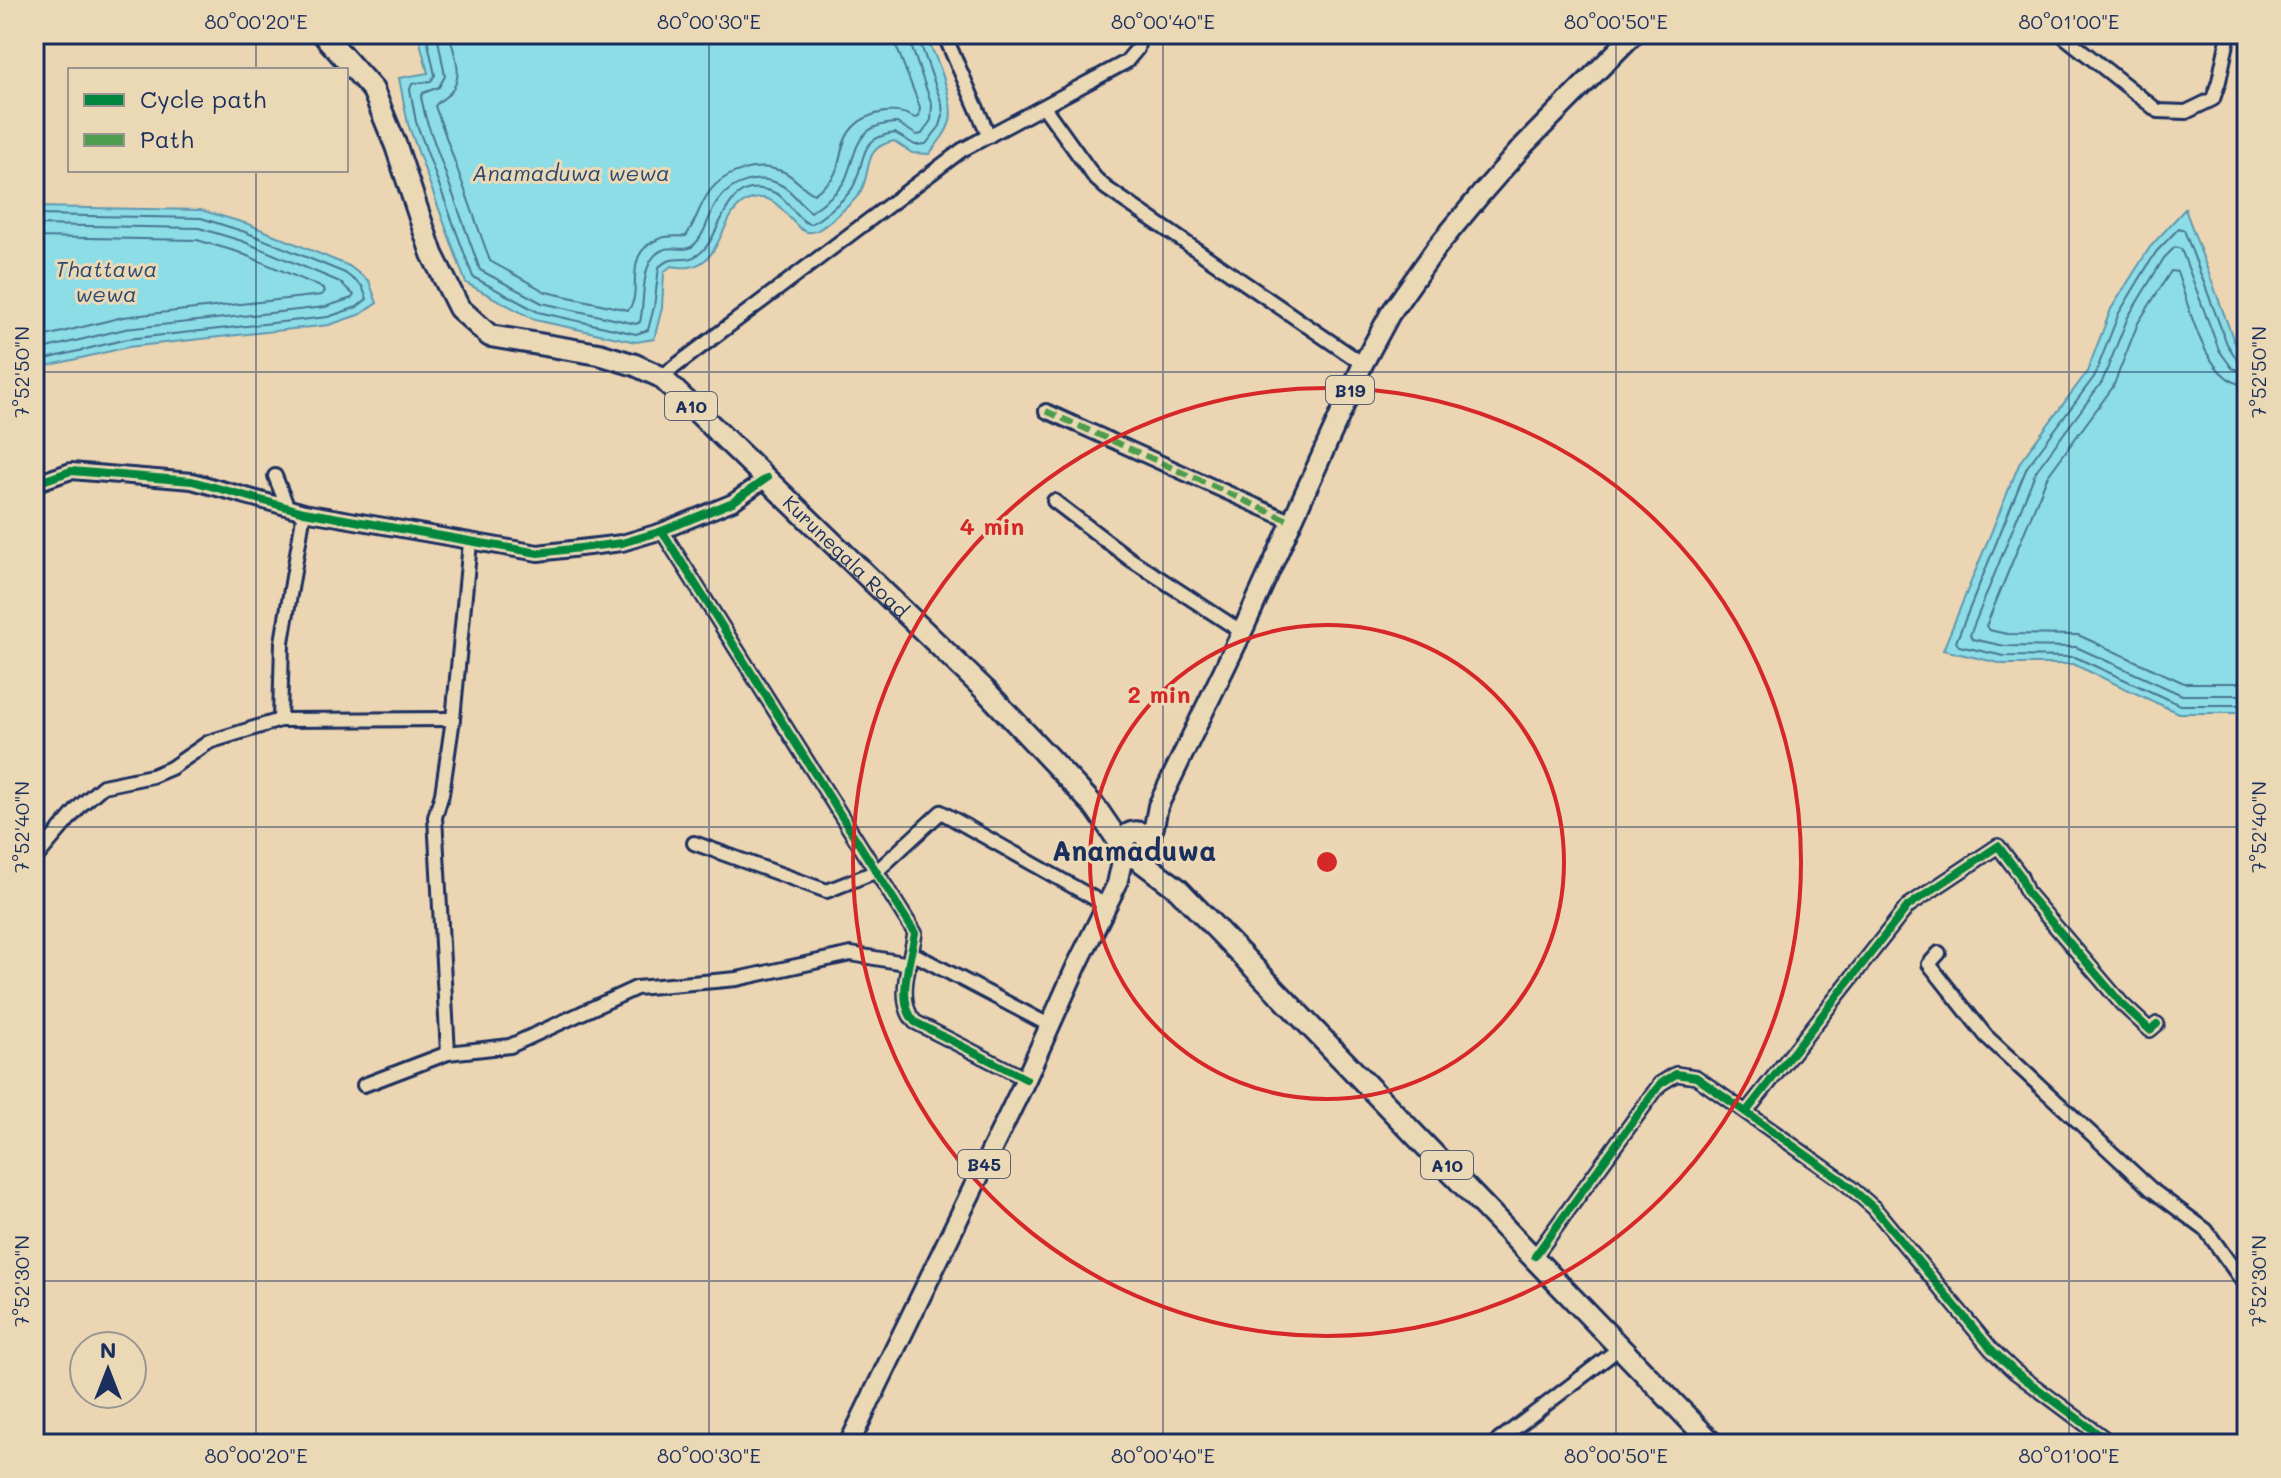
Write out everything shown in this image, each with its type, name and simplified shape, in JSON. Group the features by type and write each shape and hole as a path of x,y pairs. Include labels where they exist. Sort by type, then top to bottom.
{"highway":[{"name":"Kurunegala Road","path":"323,34 373,90 396,146 432,254 459,308 490,336 599,354 661,377 985,690 1096,808 1136,845"},
{"name":"A10","path":"1136,845 1713,1444"}],"main road":[{"name":"B19","path":"1136,845 1242,632 1363,364 1390,314 1437,247 1524,145 1634,34"},
{"name":"B45","path":"849,1444 1026,1079 1106,905 1117,884 1129,872 1136,845"}],"street":[{"path":"944,34 989,136"},
{"path":"661,377 962,150 1126,62 1137,49 1140,34"},
{"path":"2061,34 2158,111 2186,112 2213,99 2229,34"},
{"path":"1044,107 1095,178 1106,188 1363,364"},
{"path":"1046,411 1290,521"},
{"path":"34,484 71,471 192,481 304,512 538,553 622,543 662,531 733,502 767,478"},
{"path":"275,476 287,506"},
{"path":"1054,501 1130,559 1242,632"},
{"path":"280,720 282,642 304,512"},
{"path":"662,531 915,933 905,997 907,1013 915,1022 1026,1079"},
{"path":"448,1053 435,817 442,794 453,719 470,543"},
{"path":"34,860 81,805 103,786 152,776 171,768 209,742 280,720 453,719"},
{"path":"694,843 827,891 877,871 941,812 1106,905"},
{"path":"1746,1112 1908,906 1998,846 2020,875 2027,893 2122,1004 2150,1030 2157,1024"},
{"path":"1939,953 1929,964 1986,1036 2152,1190 2206,1230 2247,1292"},
{"path":"364,1085 448,1053 510,1046 636,988 737,979 851,954 911,958 1049,1025"},
{"path":"1535,1256 1660,1084 1676,1074 1696,1077 1843,1181 1874,1208 1991,1349 2014,1371 2112,1444"},
{"path":"1494,1444 1621,1347"}],"water":[{"name":"Anamaduwa wewa","path":"418,34 924,34 947,89 950,121 929,154 912,153 894,141 877,149 872,154 860,193 818,230 803,230 768,199 746,201 736,209 711,254 702,263 687,267 671,266 664,272 662,308 654,339 636,342 535,320 466,283 408,124 399,78 428,73"},
{"name":"Thattawa wewa","path":"34,207 201,210 248,224 349,266 369,281 377,303 361,314 329,325 128,347 34,369"},
{"path":"2185,209 2234,341 2247,360 2247,713 2178,713 2073,664 2003,664 1943,650 2020,462 2087,372 2111,309 2150,247"}],"marked path":[{"path":"1046,411 1290,521"}],"cycle path":[{"path":"34,484 71,471 192,481 304,512 538,553 622,543 662,531 733,502 767,478"},
{"path":"662,531 915,933 905,991 909,1013 915,1022 1026,1079"},
{"path":"1746,1112 1908,906 1998,846 2020,875 2027,893 2122,1004 2150,1030 2157,1024"},
{"path":"1535,1256 1660,1084 1676,1074 1696,1077 1843,1181 1874,1208 1991,1349 2014,1371 2112,1444"}],"district":[{"name":"Anamaduwa","path":"1134,850"}]}
